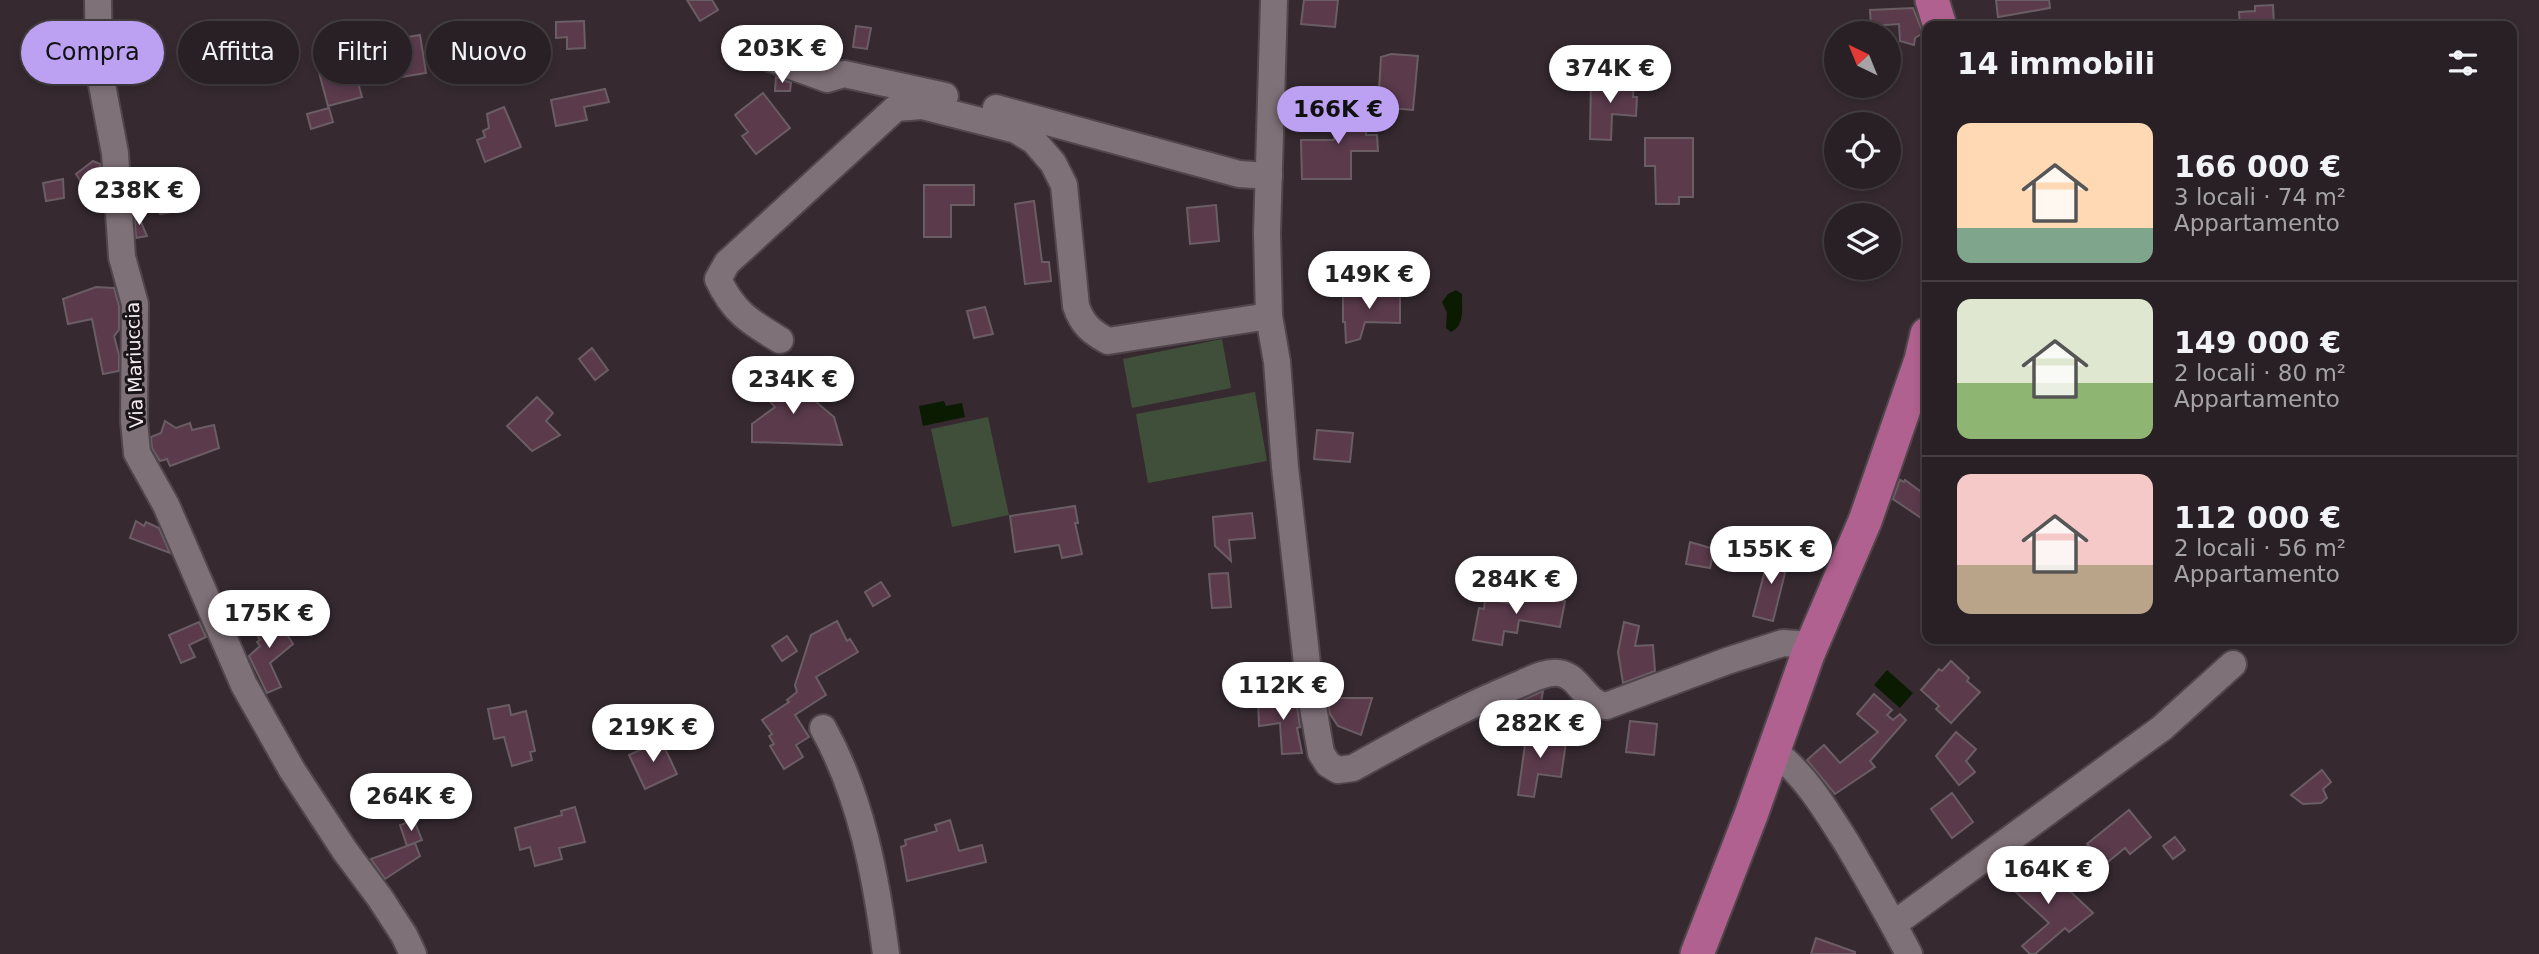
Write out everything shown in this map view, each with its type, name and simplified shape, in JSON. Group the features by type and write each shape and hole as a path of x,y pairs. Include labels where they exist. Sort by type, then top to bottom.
{"main road":[{"path":"1932,0 1938,21"},
{"path":"1697,954 1812,645 1865,521 1922,356"}],"street":[{"name":"Via Mariuccia","path":"98,0 99,69 115,153 122,257 135,304 134,421 137,453 166,505 250,696 292,771 392,917 413,954"},
{"path":"1274,0 1267,233 1269,316 1278,362 1285,467 1310,690 1321,753 1328,764 1338,770 1353,768 1475,703 1547,673 1560,673 1572,678 1588,699 1596,705 1606,706 1783,643 1812,645"},
{"path":"772,59 827,79 844,74 896,85 1010,111 1239,174 1269,177"},
{"path":"780,340 743,317 724,293 718,279 727,263 896,108 922,106 1016,130 1034,141 1053,163 1064,185 1076,306 1081,320 1094,333 1108,341 1269,316"},
{"path":"1894,924 2162,728 2233,664"},
{"path":"823,728 841,760 865,838 886,954"},
{"path":"1774,751 1804,778 1834,822 1909,954"}],"shaded area":[{"path":"1456,290 1462,294 1462,316 1459,326 1451,332 1446,328 1447,313 1442,302 1448,294"},
{"path":"1222,339 1231,388 1132,408 1123,359"},
{"path":"1255,392 1267,461 1148,483 1136,414"},
{"path":"944,401 946,406 962,403 965,417 923,426 919,406"},
{"path":"988,417 1009,515 952,527 931,429"},
{"path":"1887,670 1913,693 1900,708 1874,685"}],"building":[{"path":"687,0 712,0 718,10 700,21"},
{"path":"1304,0 1338,0 1335,27 1301,24"},
{"path":"1996,0 2049,0 2050,8 1998,17"},
{"path":"2273,5 2274,21 2240,21 2239,12 2255,11 2255,6"},
{"path":"1913,8 1922,34 1915,38 1914,45 1901,41 1901,21 1871,21 1870,10"},
{"path":"584,21 585,48 567,49 567,37 556,38 556,22"},
{"path":"856,26 871,28 867,49 853,47"},
{"path":"420,35 426,73 412,75 412,36"},
{"path":"1391,54 1418,56 1413,110 1378,107 1381,57"},
{"path":"776,77 791,83 790,91 775,91"},
{"path":"1591,79 1634,82 1633,97 1637,97 1636,116 1612,114 1611,140 1590,139"},
{"path":"322,84 358,84 362,97 328,106"},
{"path":"605,89 609,102 584,107 587,120 556,126 551,100"},
{"path":"763,93 790,128 756,154 742,136 748,132 735,115"},
{"path":"1335,105 1367,106 1366,135 1377,135 1378,151 1351,151 1351,179 1302,179 1301,140 1334,140"},
{"path":"504,107 521,147 485,162 477,140 485,137 483,131 489,128 487,114"},
{"path":"329,108 333,122 311,129 307,114"},
{"path":"1645,138 1693,138 1693,197 1679,197 1679,204 1656,204 1655,166 1645,166"},
{"path":"93,161 100,164 102,188 88,193 76,174"},
{"path":"63,179 64,198 46,201 43,183"},
{"path":"174,184 178,211 160,214 156,187"},
{"path":"924,185 974,185 974,205 951,205 951,237 924,237"},
{"path":"1034,201 1042,262 1049,262 1051,281 1025,284 1015,204"},
{"path":"1216,205 1219,241 1190,244 1187,208"},
{"path":"134,206 147,236 136,238"},
{"path":"96,287 114,288 119,306 119,330 114,336 119,355 119,371 103,374 92,319 68,324 63,299"},
{"path":"1343,292 1400,292 1400,323 1365,322 1360,339 1346,343"},
{"path":"985,307 993,334 974,338 967,311"},
{"path":"592,348 608,370 595,380 579,359"},
{"path":"775,367 834,417 842,445 752,442 752,424 775,407 757,387 768,379 765,376"},
{"path":"537,397 553,413 546,421 560,435 532,451 507,426"},
{"path":"165,421 176,428 190,423 192,430 214,425 219,448 170,466 167,459 160,461 152,448 151,437 161,433"},
{"path":"1317,430 1353,433 1350,462 1314,459"},
{"path":"1900,480 1905,480 1922,492 1922,519 1893,499"},
{"path":"1075,506 1078,523 1075,523 1082,554 1062,558 1059,545 1015,552 1010,516"},
{"path":"1252,513 1255,538 1229,540 1231,561 1215,546 1213,517"},
{"path":"136,521 144,526 146,522 159,528 170,553 130,538"},
{"path":"1690,542 1714,549 1710,568 1686,564"},
{"path":"1770,551 1789,557 1773,621 1753,616"},
{"path":"1228,573 1231,607 1212,608 1209,574"},
{"path":"881,582 890,596 873,606 865,592"},
{"path":"1521,590 1525,594 1565,601 1560,627 1519,620 1517,633 1504,631 1502,645 1473,640 1479,608 1484,609 1485,599 1508,603"},
{"path":"274,614 293,644 270,663 281,687 267,693 249,656 260,646 257,642 260,640 252,626"},
{"path":"837,621 847,641 850,639 858,652 816,677 826,695 795,715 809,737 796,745 803,757 784,769 770,746 774,744 769,736 772,734 762,720 789,702 787,700 797,692 795,685 811,635"},
{"path":"199,622 206,637 189,645 195,657 181,663 169,635"},
{"path":"1624,622 1639,626 1635,646 1653,645 1655,671 1623,683 1618,652"},
{"path":"787,636 797,651 782,661 772,646"},
{"path":"1951,661 1980,692 1951,723 1936,709 1939,706 1921,690 1939,669 1942,671"},
{"path":"1543,691 1538,720 1521,721 1523,700"},
{"path":"1874,694 1892,710 1887,715 1893,720 1900,714 1906,720 1870,761 1875,767 1835,794 1807,760 1824,745 1840,763 1878,732 1857,714"},
{"path":"1327,698 1372,698 1361,735 1338,726 1330,714"},
{"path":"1296,699 1300,727 1297,728 1302,753 1282,754 1280,723 1259,726 1258,701"},
{"path":"509,705 511,715 526,711 535,751 530,752 532,760 512,766 504,737 494,739 488,709"},
{"path":"1630,721 1657,724 1654,755 1626,752"},
{"path":"1527,730 1558,735 1557,740 1566,742 1561,777 1538,774 1534,797 1518,795"},
{"path":"1956,732 1976,749 1966,761 1975,772 1959,785 1936,756"},
{"path":"661,740 677,774 645,789 629,755"},
{"path":"2322,770 2331,782 2323,789 2327,798 2321,803 2303,804 2291,795"},
{"path":"1952,793 1973,822 1952,838 1931,809"},
{"path":"575,807 585,842 559,848 562,859 535,866 530,847 520,850 515,828 562,815 561,811"},
{"path":"2129,810 2151,837 2130,854 2125,848 2104,865 2087,844"},
{"path":"414,820 422,840 407,846 400,825"},
{"path":"950,820 959,851 982,845 986,862 907,881 901,847 906,845 905,840 937,831 935,825"},
{"path":"2175,837 2185,850 2173,859 2163,846"},
{"path":"415,843 420,856 385,879 371,859"},
{"path":"2022,864 2045,885 2054,876 2093,913 2069,932 2065,928 2035,954 2030,954 2022,946 2049,923 2005,882"},
{"path":"1816,938 1855,952 1855,954 1811,954"}]}
